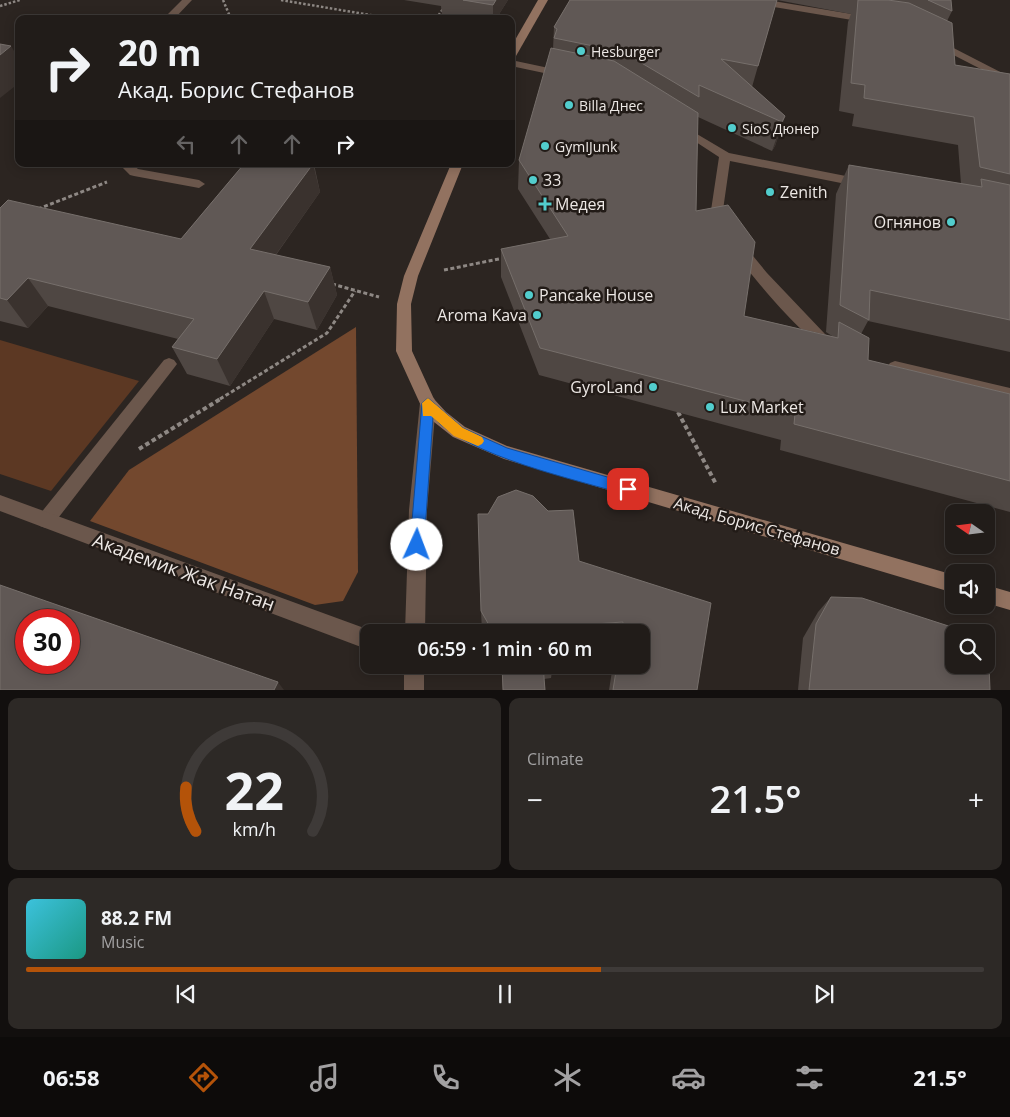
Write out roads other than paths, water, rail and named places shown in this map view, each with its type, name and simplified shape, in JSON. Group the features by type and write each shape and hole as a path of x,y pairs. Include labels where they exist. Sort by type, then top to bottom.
{"street":[{"path":"172,15 187,0"},
{"path":"515,49 543,0"},
{"path":"750,0 883,23"},
{"path":"925,38 1010,81"},
{"path":"515,63 577,77"},
{"path":"668,120 725,156 876,186"},
{"path":"725,156 716,218 762,277 820,338 841,350"},
{"name":"Акад. Борис Стефанов","path":"457,167 411,276 404,304 404,351 428,403 440,417 459,432 504,452 945,581"},
{"path":"129,168 199,184"},
{"path":"46,520 169,364"},
{"path":"881,364 1010,394"},
{"path":"415,624 418,510 428,403"},
{"name":"Академик Жак Натан","path":"0,503 360,637"},
{"path":"995,597 1010,601"},
{"path":"414,674 414,690"}],"place":[{"name":"Hesburger","path":"581,51"},
{"name":"Billa Днес","path":"569,105"},
{"name":"SioS Дюнер","path":"732,128"},
{"name":"GymIJunk","path":"545,146"},
{"name":"33","path":"533,180"},
{"name":"Zenith","path":"770,192"},
{"name":"Медея","path":"545,204"},
{"name":"Огнянов","path":"951,222"},
{"name":"Pancake House","path":"529,295"},
{"name":"Aroma Kava","path":"537,315"},
{"name":"GyroLand","path":"653,387"},
{"name":"Lux Market","path":"710,407"}]}
